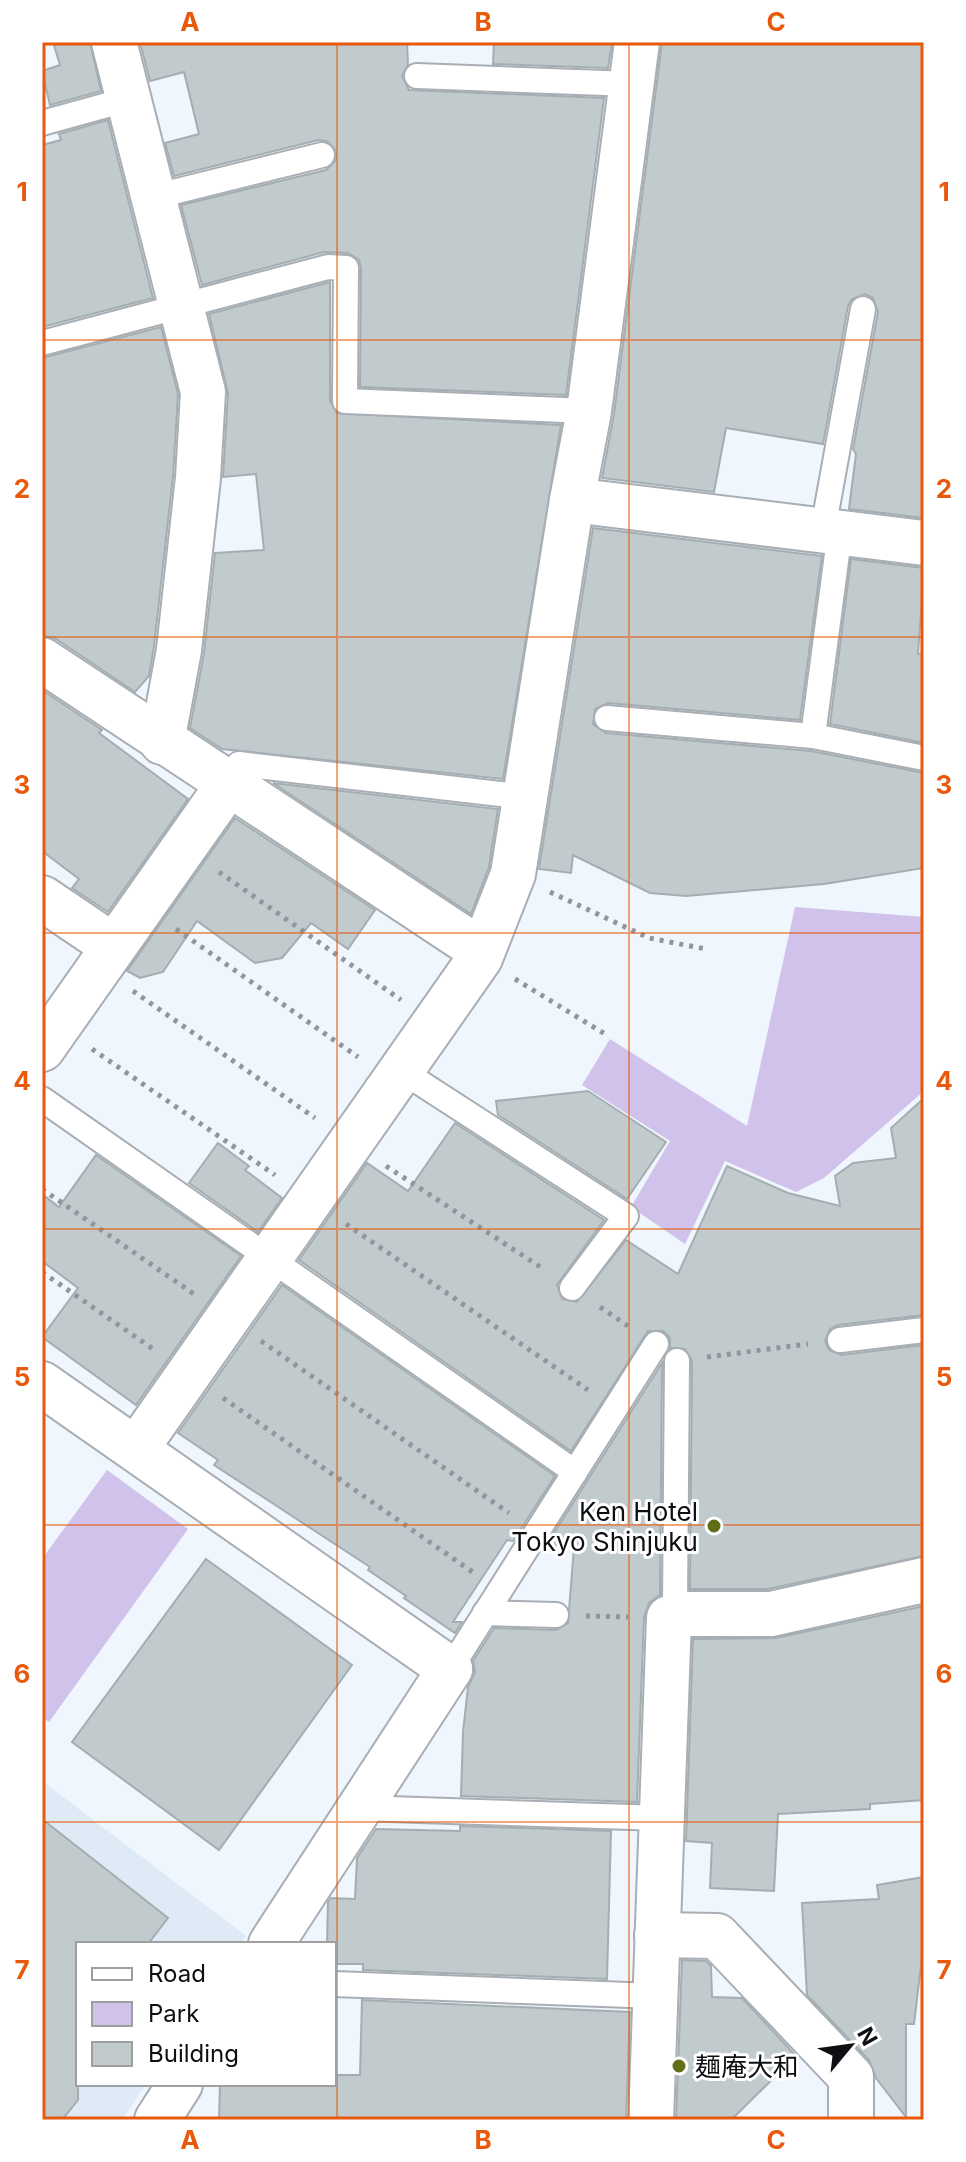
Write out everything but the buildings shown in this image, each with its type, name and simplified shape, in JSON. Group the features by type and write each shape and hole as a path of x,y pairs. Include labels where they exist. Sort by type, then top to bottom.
{"street":[{"path":"114,42 203,392 198,478 179,650 162,742"},
{"path":"136,1449 481,954 513,874 589,411 634,63"},
{"path":"572,500 924,543"},
{"path":"42,660 481,954"},
{"path":"42,1049 228,785"},
{"path":"42,898 113,946"},
{"path":"42,1384 450,1669 272,1942"},
{"path":"651,2120 669,1618 684,1614 771,1614 924,1580"},
{"path":"657,1935 717,1936 851,2077 851,2120"},
{"path":"157,2120 179,2086"}],"lane":[{"path":"417,76 634,63"},
{"path":"42,123 129,99"},
{"path":"153,197 322,155"},
{"path":"42,343 181,303 328,267 346,268 345,401 589,411"},
{"path":"813,736 831,530 863,309"},
{"path":"607,718 813,736 924,758"},
{"path":"228,785 239,764 526,797"},
{"path":"398,1076 626,1216 572,1288"},
{"path":"42,1099 575,1472"},
{"path":"840,1340 924,1330"},
{"path":"450,1669 656,1344"},
{"path":"669,1618 675,1603 677,1361"},
{"path":"485,1613 556,1615"},
{"path":"359,1808 662,1818"},
{"path":"336,1984 656,1996"}],"path":[{"path":"184,847 434,1024"},
{"path":"513,874 649,938 706,949"},
{"path":"143,906 398,1076"},
{"path":"481,954 605,1034"},
{"path":"42,1189 536,1532"},
{"path":"42,1272 499,1590"},
{"path":"677,1361 840,1340"},
{"path":"556,1615 669,1618"}],"shaded area":[{"path":"42,1781 246,1936 242,1942 76,1942 76,2086 145,2086 122,2120 42,2120"}],"green space":[{"path":"795,907 924,917 924,1091 824,1178 796,1192 725,1161 685,1244 631,1207 670,1141 582,1085 610,1039 747,1126"},
{"path":"107,1470 188,1529 49,1722 42,1717 42,1559"}],"place":[{"name":"Ken Hotel Tokyo Shinjuku","path":"714,1526"},
{"name":"麺庵大和","path":"679,2066"}]}
